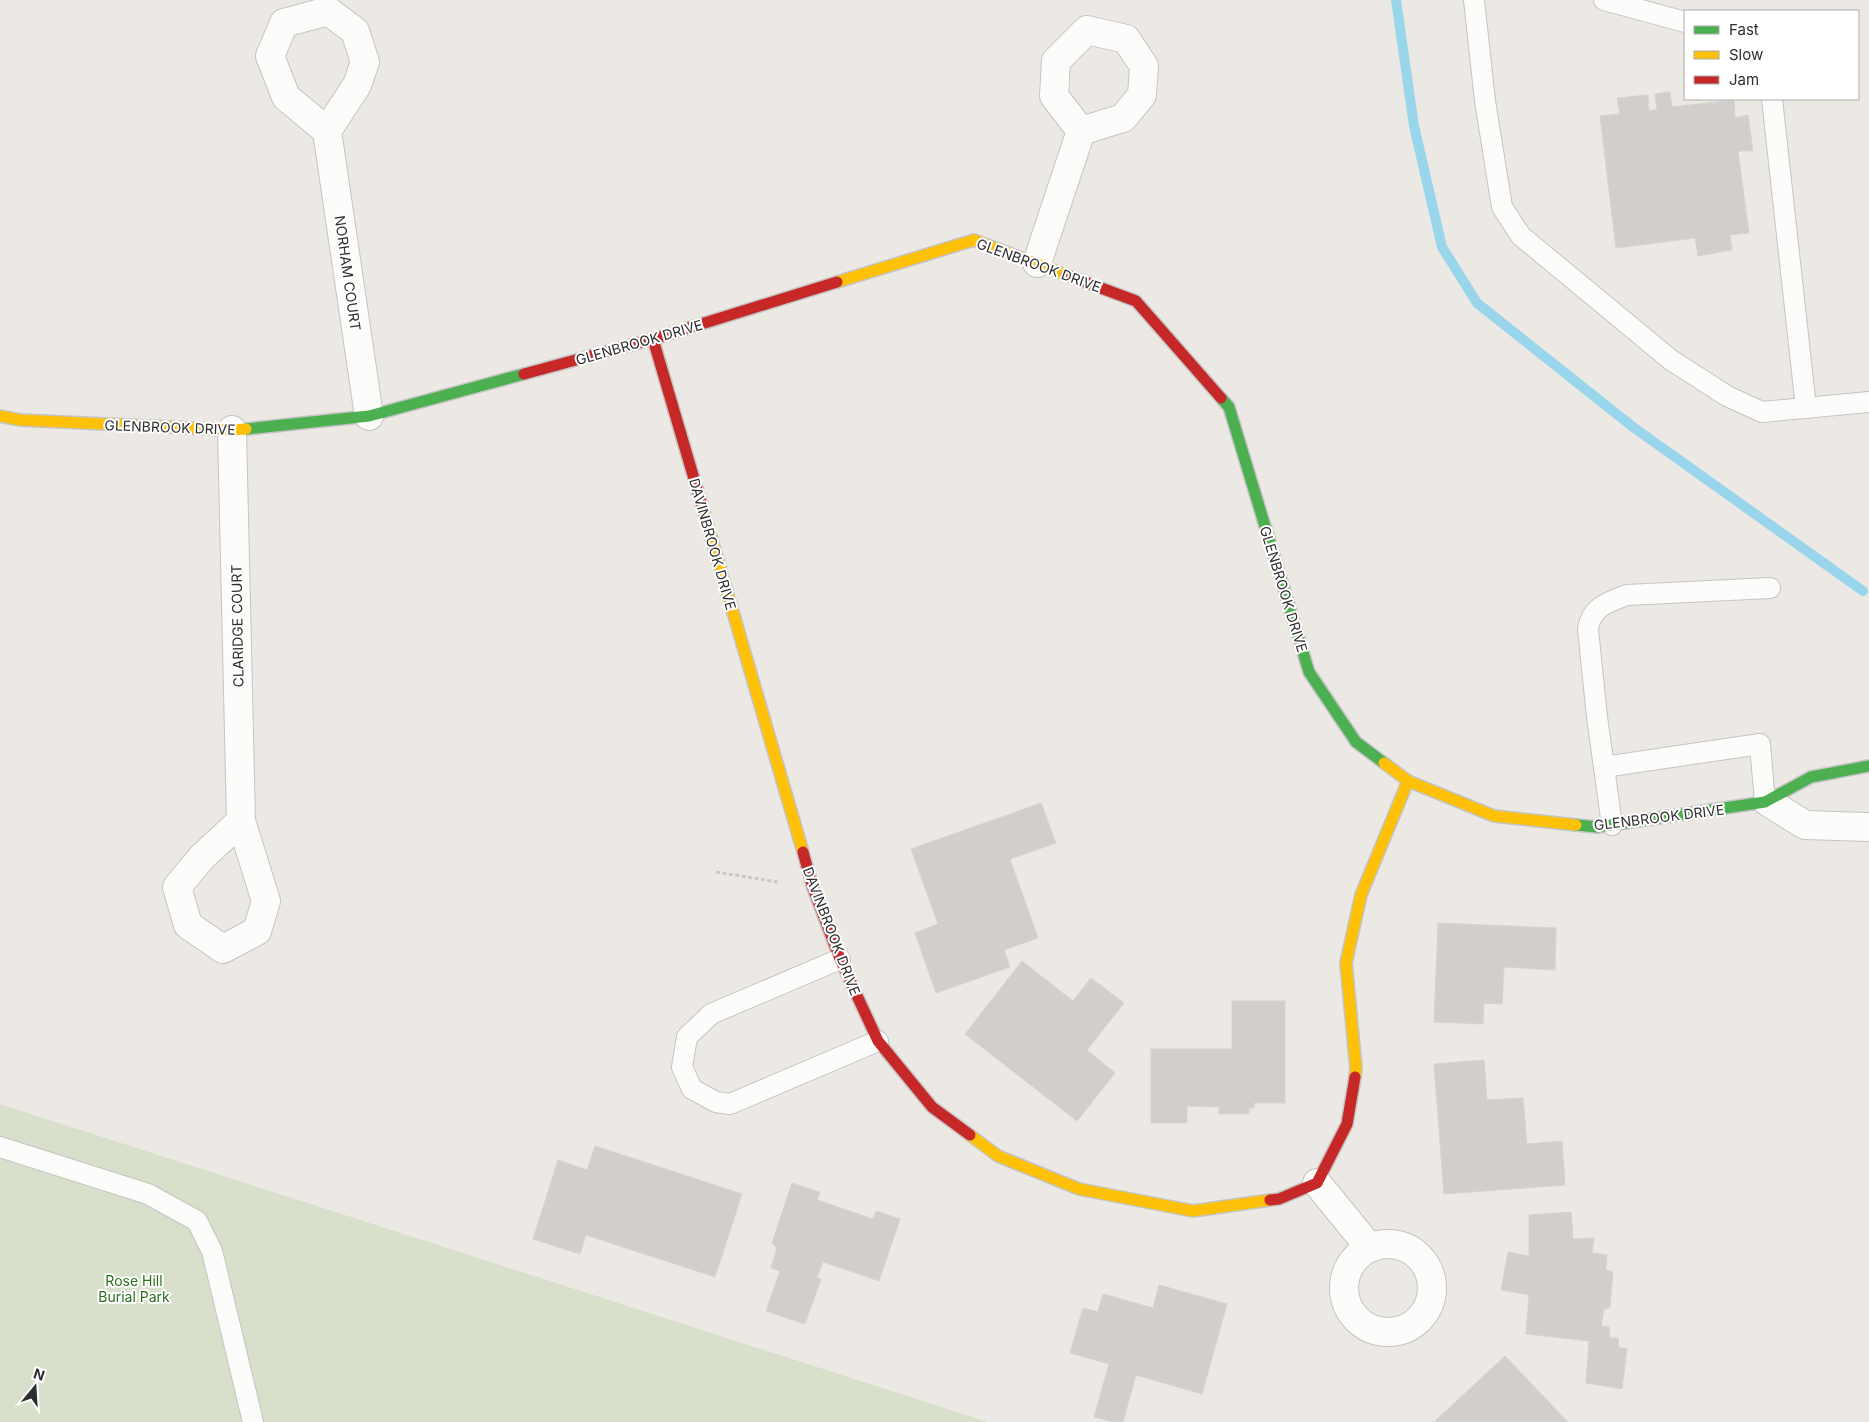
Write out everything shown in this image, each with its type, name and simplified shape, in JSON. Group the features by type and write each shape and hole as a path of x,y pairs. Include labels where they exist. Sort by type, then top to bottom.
{"street":[{"name":"NORHAM COURT","path":"327,131 369,416"},
{"path":"1037,263 1081,131"},
{"name":"GLENBROOK DRIVE","path":"0,416 20,420 232,430 369,416 653,339 974,240 1136,301 1229,407 1309,672 1356,742 1408,781 1494,816 1597,827 1767,802 1811,777 1869,766"},
{"name":"DAVINBROOK DRIVE","path":"653,339 813,888 840,959 878,1041 932,1107 998,1156 1079,1189 1193,1211 1279,1199 1317,1182"},
{"name":"CLARIDGE COURT","path":"232,430 241,822"},
{"path":"1370,1248 1317,1182 1347,1124 1356,1068 1346,963 1361,895 1408,781"},
{"path":"1767,802 1805,825 1869,827"}],"lane":[{"path":"1474,0 1485,101 1502,207 1521,236 1671,360 1727,396 1762,412 1869,402"},
{"path":"1604,0 1684,22"},
{"path":"1772,100 1806,408"},
{"path":"1612,825 1588,629 1590,619 1595,610 1608,602 1627,595 1770,588"},
{"path":"1604,767 1760,744 1767,802"},
{"path":"840,959 711,1014 686,1037 682,1067 692,1089 716,1102 730,1104 878,1041"},
{"path":"0,1147 148,1194 197,1221 212,1251 253,1422"}],"path":[{"path":"716,872 751,878"}],"green space":[{"name":"Rose Hill Burial Park","path":"0,1104 988,1422 0,1422"}],"building":[{"path":"1670,92 1672,107 1734,100 1735,118 1748,115 1753,151 1738,151 1749,233 1730,235 1732,250 1698,256 1695,238 1616,248 1600,116 1620,114 1617,98 1648,95 1649,111 1657,109 1655,94"},
{"path":"1041,803 1056,843 1010,859 1038,938 1004,950 1010,967 936,993 915,933 938,924 911,849"},
{"path":"1438,923 1556,928 1555,970 1504,967 1502,1004 1484,1003 1483,1024 1434,1022"},
{"path":"1022,961 1073,1001 1091,978 1124,1003 1087,1050 1115,1073 1077,1121 965,1034"},
{"path":"1232,1001 1285,1001 1285,1103 1254,1103 1254,1108 1249,1108 1249,1114 1219,1114 1219,1107 1187,1106 1187,1123 1151,1123 1151,1049 1232,1049"},
{"path":"1484,1060 1487,1100 1523,1098 1527,1144 1562,1141 1565,1185 1444,1194 1434,1064"},
{"path":"595,1146 742,1194 715,1277 586,1235 580,1254 533,1239 558,1160 587,1170"},
{"path":"792,1183 820,1192 817,1200 873,1219 876,1211 900,1219 879,1281 823,1262 817,1278 821,1279 805,1324 766,1311 780,1271 771,1268 777,1248 772,1243"},
{"path":"1571,1212 1573,1239 1594,1238 1592,1253 1607,1255 1606,1270 1613,1272 1610,1307 1604,1309 1601,1326 1609,1327 1610,1338 1618,1338 1619,1348 1627,1348 1622,1389 1586,1383 1589,1341 1526,1334 1529,1295 1501,1290 1508,1252 1529,1256 1529,1215"},
{"path":"1159,1285 1227,1304 1202,1394 1136,1375 1123,1422 1113,1422 1094,1417 1109,1364 1070,1353 1083,1308 1098,1312 1103,1294 1153,1308"},
{"path":"1505,1356 1568,1422 1434,1422"}],"waterway":[{"path":"1396,0 1414,126 1442,247 1477,303 1633,427 1863,591"}],"traffic: fast":[{"path":"246,429 369,416 524,374"},
{"path":"1221,398 1229,407 1309,672 1356,742 1384,763"},
{"path":"1576,825 1597,827 1765,802 1811,777 1869,766"}],"traffic: slow":[{"path":"837,282 974,240 1066,275"},
{"path":"0,416 20,420 232,430 246,429"},
{"path":"702,506 803,852"},
{"path":"1384,763 1408,781 1494,816 1576,825"},
{"path":"1355,1077 1356,1068 1346,963 1361,895 1408,781"},
{"path":"970,1135 998,1156 1079,1189 1193,1211 1270,1200"}],"traffic: jam":[{"path":"1066,275 1136,301 1221,398"},
{"path":"524,374 653,339 837,282"},
{"path":"653,339 702,506"},
{"path":"803,852 813,888 840,959 878,1041 932,1107 970,1135"},
{"path":"1270,1200 1279,1199 1317,1183 1347,1124 1355,1077"}]}
